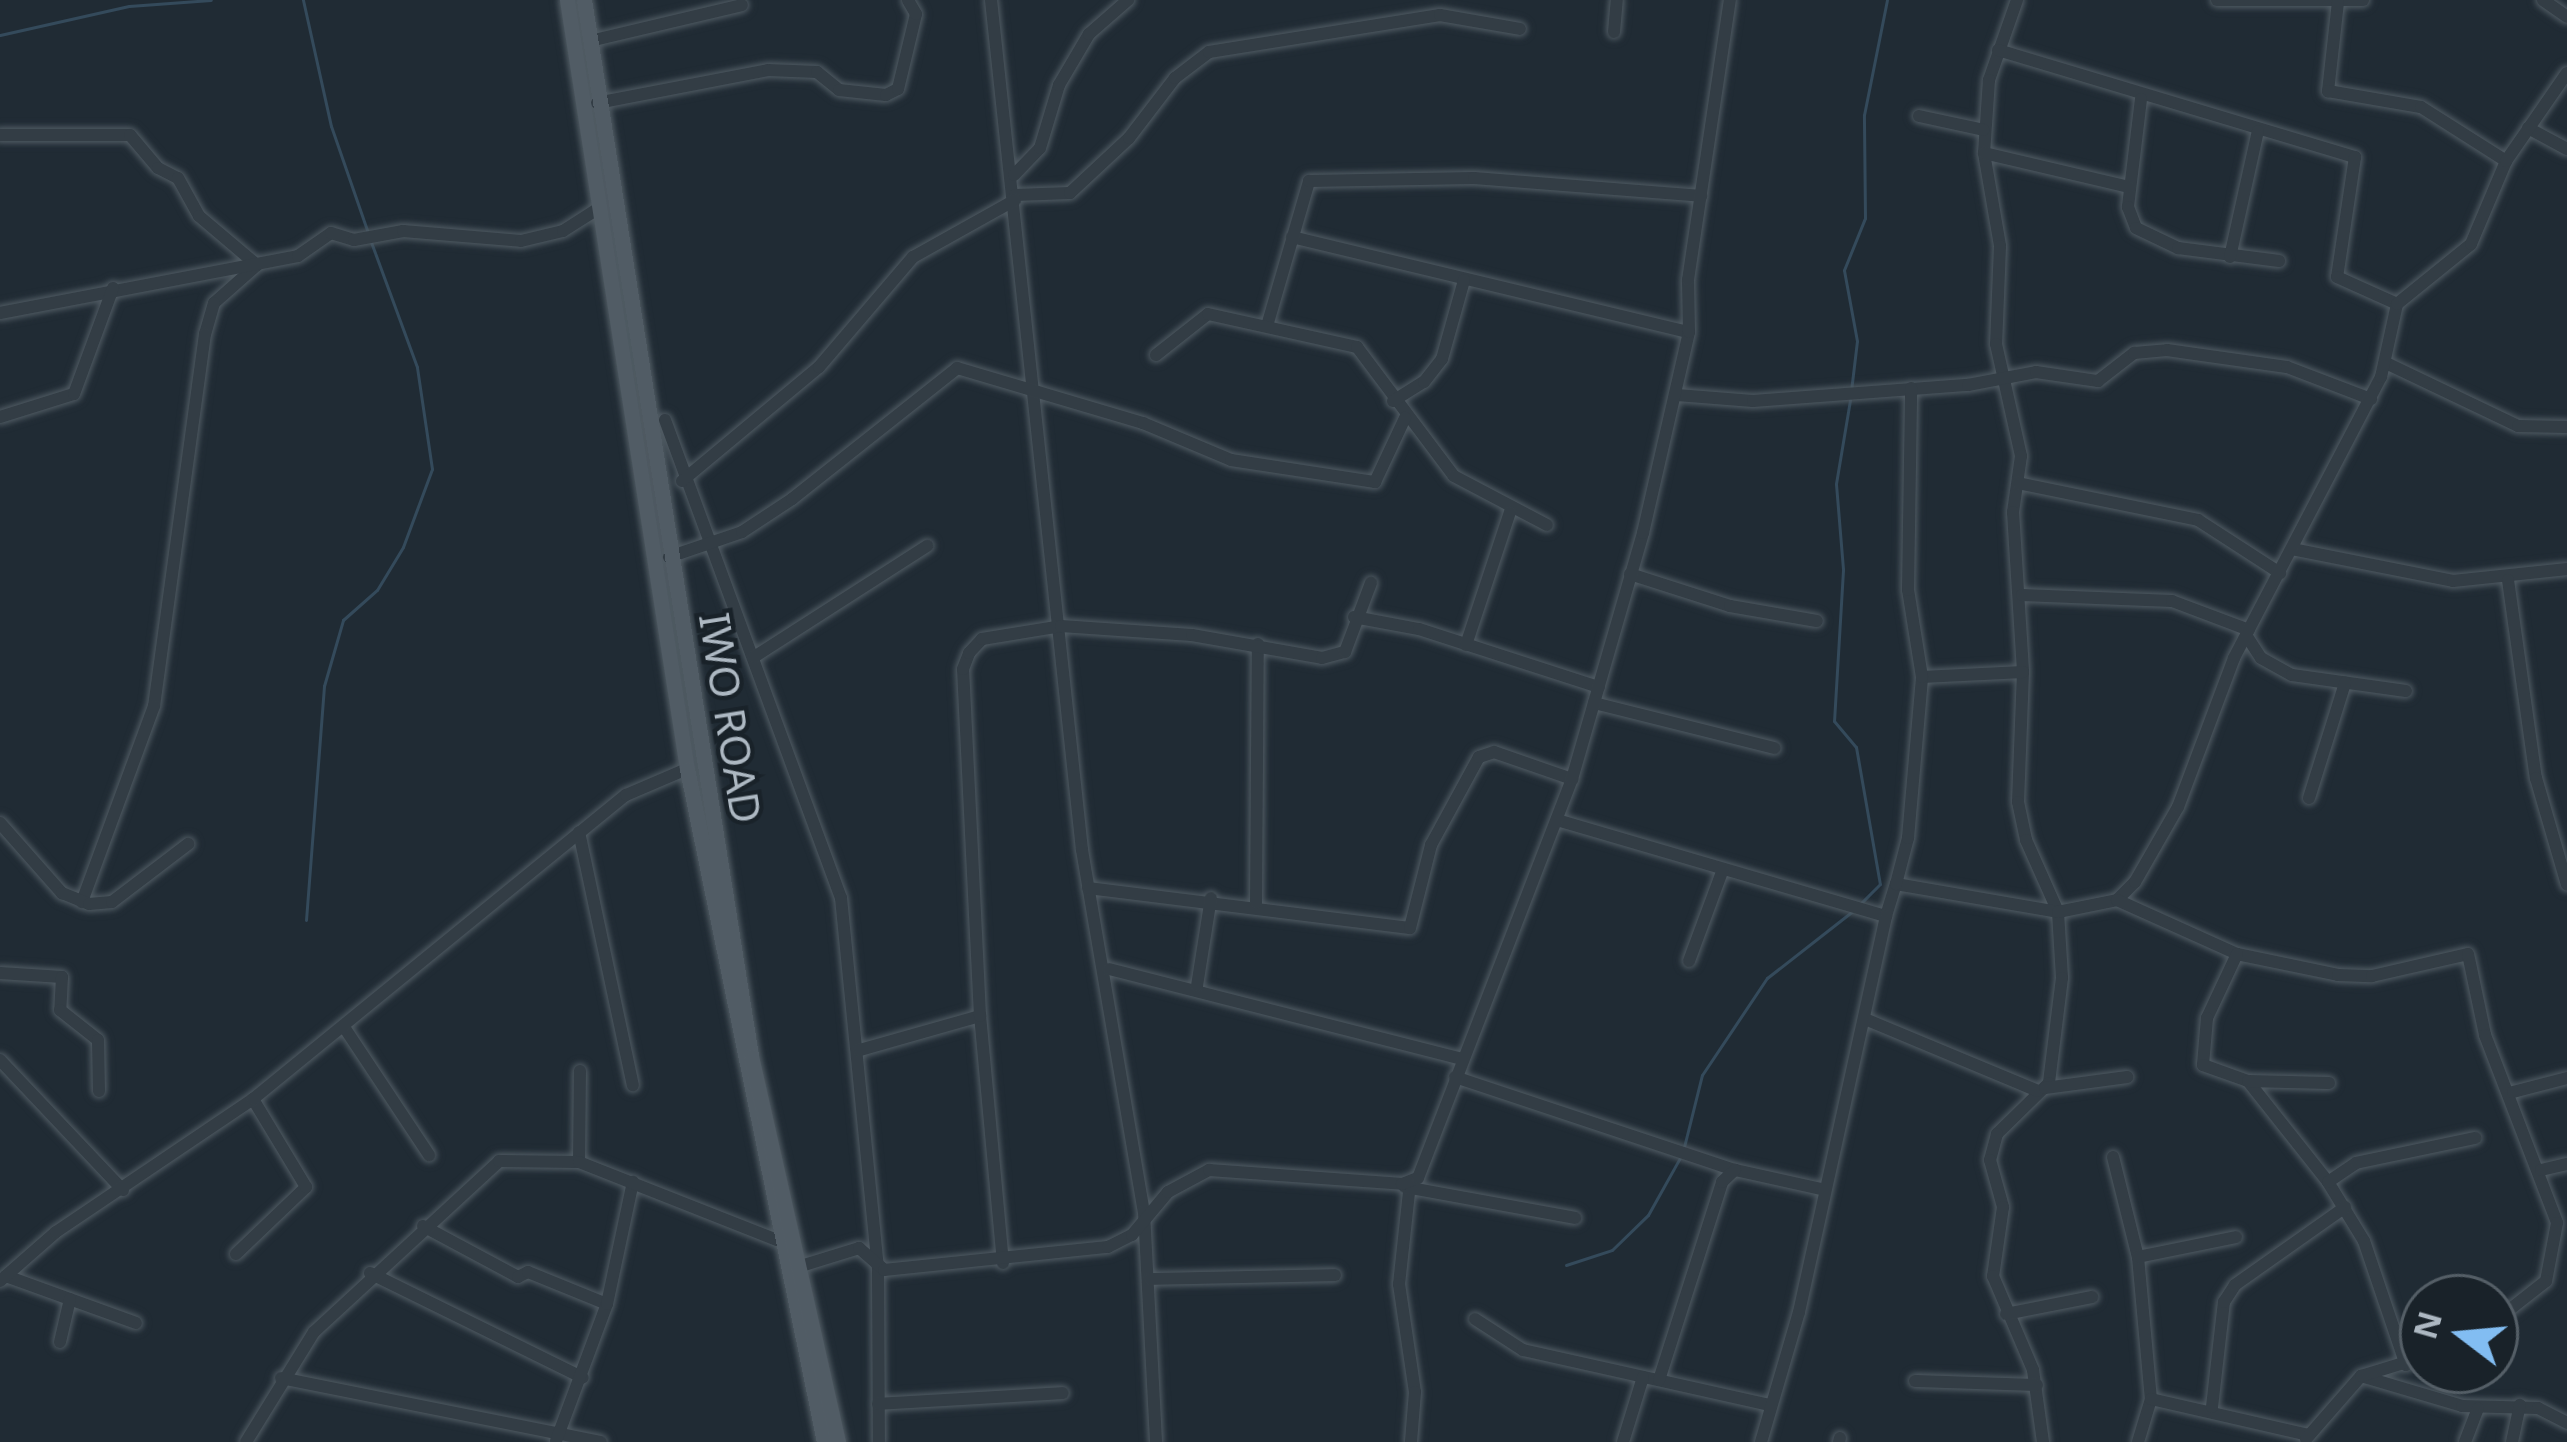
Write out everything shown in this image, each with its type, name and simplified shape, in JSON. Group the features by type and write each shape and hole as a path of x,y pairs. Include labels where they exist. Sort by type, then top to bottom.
{"main road":[{"name":"IWO ROAD","path":"567,0 687,770 746,1058 801,1266 838,1442"},
{"name":"IWO ROAD","path":"584,0 746,1058 777,1240 824,1442"}],"street":[{"path":"697,17 701,0"},
{"path":"597,104 768,70 817,72 839,90 886,95 898,89 916,14 908,0"},
{"path":"991,0 1014,175 1088,888 1108,969 1144,1212 1156,1442"},
{"path":"1014,175 1040,148 1059,85 1110,4 1128,0"},
{"path":"1614,32 1617,0"},
{"path":"1411,1442 1417,1419 1400,1284 1407,1185 1421,1173 1572,779 1630,574 1689,332 1701,196 1730,0"},
{"path":"2017,0 1998,50 1984,153 2000,246 1994,314 2002,374 2019,442 2013,533 2022,595 2024,673 2018,802 2026,840 2058,912 2060,1006 2042,1090 1991,1148 2003,1207 1993,1276 2037,1384 2044,1442"},
{"path":"2217,0 2363,0"},
{"path":"2543,0 2567,17"},
{"path":"2338,2 2328,91 2421,107 2506,160"},
{"path":"590,41 742,5"},
{"path":"682,481 819,367 913,257 1015,198 1070,193 1129,138 1175,78 1209,52 1440,15 1520,29"},
{"path":"1998,50 2140,99 2355,157 2336,277 2397,304"},
{"path":"2116,900 2178,807 2234,658 2371,399 2386,363 2397,304 2471,244 2506,160 2567,73"},
{"path":"2140,99 2129,187 2136,227 2178,248 2278,261"},
{"path":"1918,116 1984,130"},
{"path":"2528,128 2567,149"},
{"path":"2230,256 2258,131"},
{"path":"0,135 130,134 158,169 178,178 199,216 257,266"},
{"path":"1984,153 2129,187"},
{"path":"1267,326 1304,190 1316,179 1474,178 1701,196"},
{"path":"0,313 113,288 257,266 298,256 331,233 354,240 403,231 521,241 563,231 599,208"},
{"path":"1292,236 1689,332"},
{"path":"82,902 154,706 205,334 214,303 257,266"},
{"path":"1393,400 1424,382 1442,358 1464,280"},
{"path":"0,417 74,394 113,288"},
{"path":"1156,356 1208,314 1357,347 1405,418 1454,476 1510,512 1547,525"},
{"path":"1676,395 1730,401 1829,395 1968,386 2002,374 2098,381 2134,353 2183,350 2287,367 2371,399"},
{"path":"2386,363 2518,426 2567,428"},
{"path":"669,557 707,545 792,499 944,371 1123,416 1231,460 1375,482 1405,418"},
{"path":"1761,1442 1908,838 1922,677 1908,590 1911,388"},
{"path":"664,421 682,481 833,866 860,1050 878,1270 879,1442"},
{"path":"2018,483 2198,520 2280,573"},
{"path":"1466,645 1510,512"},
{"path":"754,657 927,546"},
{"path":"2292,549 2398,576 2507,580 2567,569"},
{"path":"1630,574 1730,606 1817,621"},
{"path":"2507,580 2536,778 2564,892"},
{"path":"1003,1263 980,1016 978,854 963,669 982,639 1061,626 1258,644 1333,656 1345,652 1354,616 1372,584"},
{"path":"2022,595 2172,602 2248,633 2261,658"},
{"path":"1354,616 1599,687"},
{"path":"1256,903 1258,644"},
{"path":"2234,658 2261,658 2293,675 2406,691"},
{"path":"1922,677 2024,673"},
{"path":"2309,798 2345,683"},
{"path":"1594,703 1774,748"},
{"path":"1088,888 1256,903 1410,928 1431,845 1479,757 1494,752 1572,779"},
{"path":"3,1278 253,1099 626,795 687,770"},
{"path":"1557,820 1886,916"},
{"path":"0,823 51,883 82,902 112,902 188,844"},
{"path":"579,832 633,1085"},
{"path":"1688,961 1723,869"},
{"path":"1896,884 2058,912 2116,900 2237,954 2372,976 2468,954 2485,1035 2513,1092 2557,1223 2561,1265 2519,1302"},
{"path":"1197,986 1211,898"},
{"path":"2237,954 2207,1018 2203,1065 2248,1082 2329,1083"},
{"path":"1108,969 1197,986 1462,1059"},
{"path":"0,973 62,977 60,1010 98,1040 99,1091"},
{"path":"860,1050 980,1016"},
{"path":"1865,1018 2042,1090 2127,1077"},
{"path":"344,1027 429,1155"},
{"path":"0,1060 123,1190"},
{"path":"579,1162 580,1071"},
{"path":"1455,1077 1735,1170 1825,1190"},
{"path":"2513,1092 2567,1078"},
{"path":"2248,1082 2345,1207 2399,1346"},
{"path":"236,1254 306,1187 253,1099"},
{"path":"2328,1182 2356,1163 2474,1138"},
{"path":"2114,1157 2138,1257 2151,1399 2138,1442"},
{"path":"246,1442 281,1378 370,1273 499,1161 579,1162 777,1240"},
{"path":"2542,1170 2567,1164"},
{"path":"878,1270 1003,1263 1124,1242 1144,1212 1209,1170 1407,1185 1575,1218"},
{"path":"1659,1380 1722,1182 1735,1170"},
{"path":"556,1440 584,1378 608,1304 633,1182"},
{"path":"2212,1407 2224,1302 2235,1285 2345,1207"},
{"path":"423,1226 518,1277 528,1272 608,1304"},
{"path":"2138,1257 2236,1237"},
{"path":"801,1266 859,1248 878,1270"},
{"path":"370,1273 584,1378"},
{"path":"1150,1279 1335,1275"},
{"path":"3,1278 136,1323"},
{"path":"2006,1314 2092,1297"},
{"path":"60,1342 70,1299"},
{"path":"1475,1319 1516,1348 1769,1405"},
{"path":"2151,1399 2212,1407 2306,1439 2361,1376 2399,1366"},
{"path":"2361,1376 2478,1408 2520,1405 2567,1423"},
{"path":"1623,1442 1643,1377"},
{"path":"281,1378 556,1440 601,1442"},
{"path":"1915,1381 2037,1384"},
{"path":"878,1404 1064,1394"},
{"path":"2512,1442 2520,1405"},
{"path":"2465,1442 2478,1408"}],"waterway":[{"path":"0,35 129,6 211,0"},
{"path":"303,0 331,126 368,233"},
{"path":"1851,391 1857,341 1844,270 1865,218 1864,115 1887,0"},
{"path":"306,920 324,686 343,620 377,590 403,547 432,469 417,367 371,242"},
{"path":"1850,400 1836,484 1843,570 1834,721 1856,747 1880,884 1861,903"},
{"path":"1684,1147 1702,1075 1767,978 1854,910"},
{"path":"1566,1265 1612,1250 1648,1215 1681,1156"}]}
